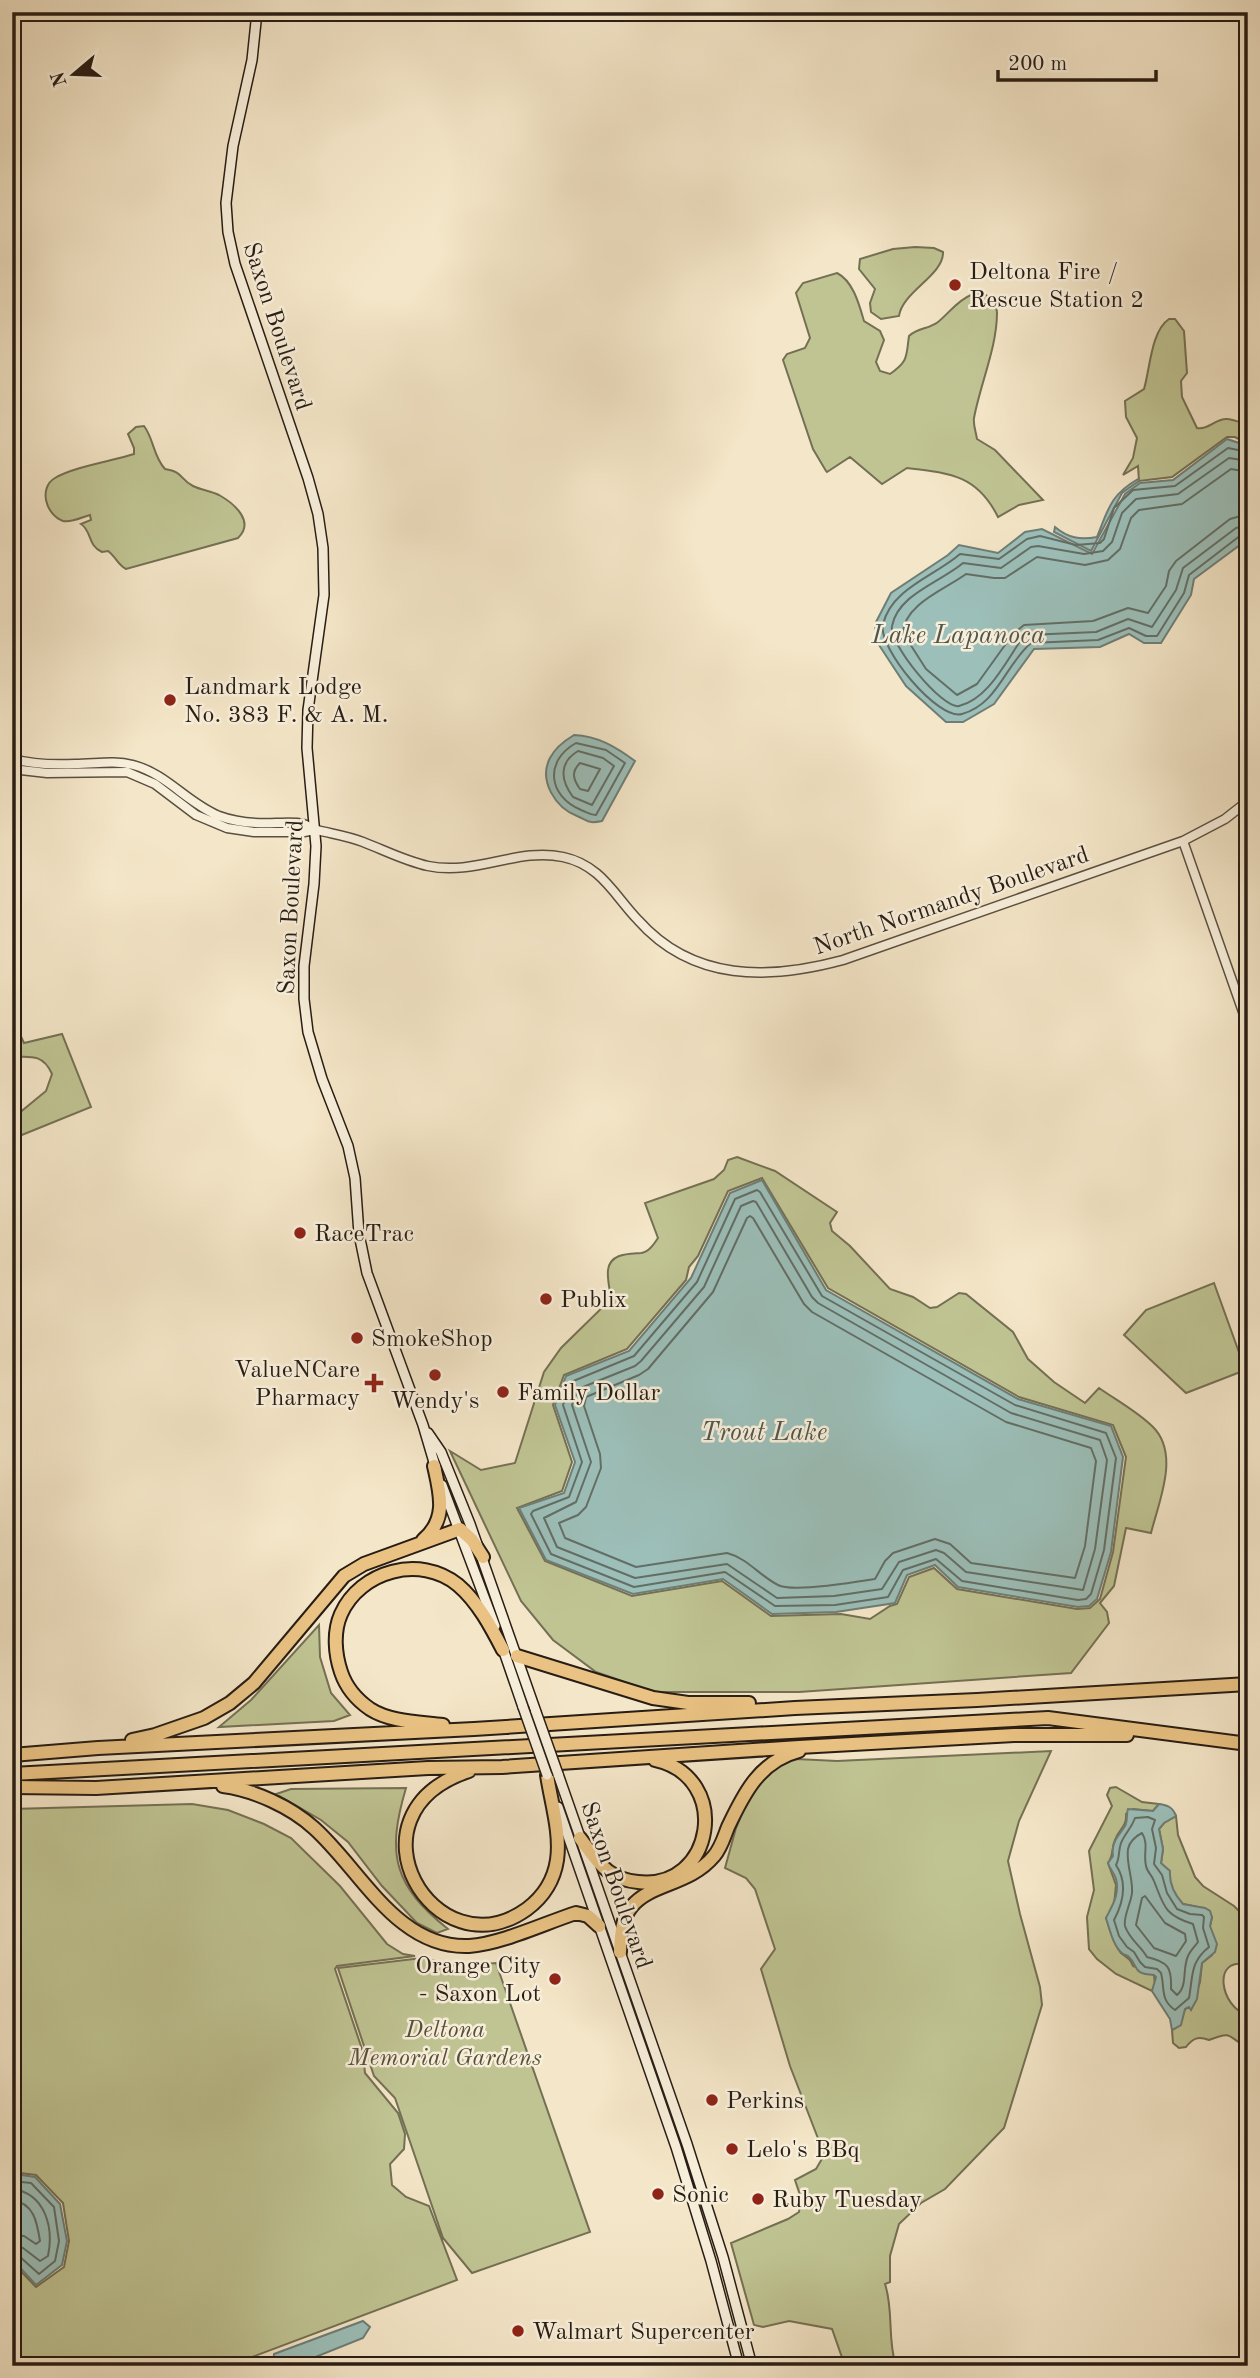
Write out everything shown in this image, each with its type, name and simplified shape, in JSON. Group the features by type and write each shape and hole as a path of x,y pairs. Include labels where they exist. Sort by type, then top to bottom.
{"highway":[{"path":"418,1544 432,1530 441,1512 435,1466"},
{"path":"98,1748 155,1735 204,1718 230,1703 254,1683 344,1576 364,1564 460,1529 466,1532 483,1557"},
{"path":"474,1729 393,1718 372,1711 345,1682 338,1662 335,1638 340,1616 360,1588 372,1580 407,1568 420,1569 444,1576 465,1592 491,1626 503,1650"},
{"path":"517,1656 653,1698 688,1703 761,1703 795,1708"},
{"path":"12,1755 1248,1684"},
{"path":"12,1774 1048,1718 1228,1742"},
{"path":"12,1787 71,1789 429,1768 502,1767 1014,1735 1114,1734 1248,1744"},
{"path":"620,1952 622,1924 633,1904 645,1895 688,1878 704,1867 717,1853 751,1782 766,1767 796,1752 838,1746"},
{"path":"580,1838 608,1871 622,1879 633,1881 652,1883 670,1877 693,1858 706,1824 700,1793 677,1768 661,1761 641,1758"},
{"path":"502,1767 470,1771 440,1783 417,1806 409,1826 407,1856 409,1869 418,1888 440,1910 465,1922 494,1924 512,1917 531,1906 548,1886 558,1852 553,1775"},
{"path":"192,1782 236,1788 274,1802 312,1825 382,1903 418,1935 452,1945 485,1944 576,1913 588,1916 599,1926"}],"main road":[{"name":"Saxon Boulevard","path":"257,12 252,60 233,146 226,204 228,232 235,264 308,478 318,514 323,548 324,595 308,710 307,748 315,830 314,884 304,966 308,1032 322,1079 348,1146 355,1178 359,1234 367,1273 523,1707 580,1838 662,2068 723,2258 752,2366"},
{"name":"Saxon Boulevard","path":"423,1425 440,1452 483,1557 537,1712 553,1775 599,1926 698,2216 739,2366"},
{"path":"698,2216 706,2227 715,2232"},
{"path":"703,2235 711,2239 723,2258"}],"street":[{"name":"North Normandy Boulevard","path":"12,760 134,766 162,777 190,800 226,818 255,823 303,824 315,830 345,835 427,866 471,868 539,855 564,857 583,864 602,876 636,919 656,939 676,953 714,967 745,973 785,972 843,960 1183,841 1225,819 1248,801"},
{"name":"North Normandy Boulevard","path":"12,769 47,773 127,772 155,784 196,815 227,828 254,832 315,830"},
{"path":"1183,841 1248,1026"}],"green space":[{"path":"934,248 943,252 942,260 907,299 899,316 881,319 871,312 870,303 875,289 859,269 860,259 893,249"},
{"path":"837,273 851,287 864,321 880,331 884,340 876,362 880,371 890,374 904,362 912,333 938,322 966,297 981,294 992,300 997,313 996,326 974,418 977,439 995,450 1043,500 1019,505 998,517 981,492 971,484 949,475 907,468 882,484 850,457 826,471 813,449 783,360 787,354 805,348 810,338 796,293 803,283"},
{"path":"1169,319 1175,319 1184,331 1187,373 1181,381 1182,397 1197,428 1204,428 1221,420 1234,420 1248,425 1248,444 1235,437 1227,437 1172,477 1139,481 1138,466 1123,475 1133,458 1137,438 1126,417 1125,401 1144,389 1158,332"},
{"path":"144,426 165,469 179,474 193,486 219,495 237,508 244,520 243,532 238,538 126,569 108,551 102,552 94,546 87,530 81,524 91,520 90,515 73,521 63,521 52,513 46,501 50,482 72,471 134,454 128,434 136,427"},
{"path":"12,1017 24,1043 62,1034 91,1107 12,1139 12,1119 46,1091 52,1074 42,1060 15,1057 12,1053"},
{"path":"737,1157 775,1171 837,1212 830,1223 832,1231 850,1246 890,1289 913,1297 930,1308 937,1307 959,1293 966,1294 1013,1332 1028,1359 1054,1382 1085,1403 1099,1388 1141,1416 1161,1438 1165,1450 1165,1478 1151,1533 1126,1528 1114,1586 1100,1603 1107,1612 1109,1623 1071,1673 799,1692 653,1692 596,1672 553,1640 521,1601 450,1451 481,1470 515,1463 544,1372 561,1348 611,1299 608,1270 612,1260 646,1251 658,1238 645,1203 714,1179 724,1170 728,1160","holes":["762,1178 828,1288 1019,1397 1113,1425 1126,1457 1113,1552 1100,1599 1090,1608 1077,1609 957,1589 934,1568 909,1577 897,1604 870,1619 841,1614 771,1616 722,1581 632,1596 545,1561 517,1508 562,1491 572,1462 553,1405 564,1375 627,1349 686,1280 689,1267 698,1256 728,1191"]},
{"path":"1214,1283 1240,1355 1248,1353 1248,1369 1186,1393 1124,1335 1146,1310"},
{"path":"319,1625 320,1657 331,1693 350,1715 334,1721 219,1727 251,1700"},
{"path":"1051,1751 1019,1821 1008,1861 1040,1987 1042,2005 1004,2128 945,2189 921,2203 899,2224 890,2256 890,2282 885,2284 896,2366 845,2366 832,2329 789,2321 763,2327 754,2325 731,2243 799,2212 801,2198 795,2180 816,2169 823,2157 790,2066 761,1969 775,1949 755,1889 746,1878 725,1868 736,1828 747,1801 761,1779 774,1766 796,1759 837,1761"},
{"path":"1116,1787 1142,1802 1159,1804 1153,1811 1133,1809 1126,1814 1108,1863 1116,1885 1114,1905 1106,1918 1112,1936 1118,1949 1133,1966 1154,1975 1155,1985 1152,1991 1116,1974 1089,1949 1087,1917 1094,1890 1089,1851 1112,1806 1107,1795 1110,1788"},
{"path":"406,1788 397,1832 399,1868 416,1898 448,1929 437,1933 417,1923 382,1886 348,1842 321,1820 276,1794 291,1789"},
{"path":"192,1804 228,1810 291,1838 340,1886 387,1944 403,1954 415,1956 337,1966 335,1969 363,2052 365,2073 398,2113 405,2134 404,2149 390,2164 392,2185 406,2197 429,2206 457,2280 228,2366 12,2366 12,2262 36,2287 64,2267 69,2241 63,2203 36,2175 12,2172 12,1809"},
{"path":"1176,1816 1178,1835 1195,1877 1248,1920 1248,1965 1236,1964 1228,1968 1224,1975 1224,1984 1231,2003 1248,2015 1248,2048 1227,2035 1209,2040 1196,2039 1186,2047 1179,2048 1173,2043 1172,2030 1180,2024 1185,2009 1191,2009 1200,1982 1202,1963 1212,1955 1212,1917 1197,1907 1183,1904 1176,1897 1161,1863 1163,1849 1159,1829"},
{"name":"Deltona Memorial Gardens","path":"422,1958 459,1966 496,1963 590,2232 472,2273 443,2238 395,2098 374,2076 338,1968"}],"water":[{"name":"Lake Lapanoca","path":"1227,439 1248,446 1248,539 1194,579 1191,595 1161,643 1144,643 1129,634 1100,647 1034,649 994,704 963,722 946,722 906,686 877,642 875,624 891,593 959,545 998,553 1025,532 1042,529 1092,554 1125,494 1140,483 1173,480"},
{"path":"1138,479 1139,481 1122,493 1091,551 1054,532 1055,527 1075,537 1097,537 1107,511 1116,497"},
{"path":"574,735 606,743 635,761 602,821 589,821 569,812 556,800 548,784 546,776 550,758 560,745"},
{"name":"Trout Lake","path":"762,1180 826,1290 1018,1399 1111,1426 1123,1457 1111,1552 1097,1599 1089,1606 1078,1607 958,1587 935,1565 907,1575 895,1603 836,1612 772,1614 723,1579 633,1594 546,1560 519,1508 564,1493 575,1462 555,1405 566,1376 629,1351 691,1278 730,1193"},
{"path":"1159,1804 1169,1807 1176,1816 1159,1829 1163,1849 1161,1863 1170,1871 1173,1889 1183,1904 1210,1911 1210,1926 1217,1944 1215,1952 1202,1963 1197,1999 1191,2010 1189,2007 1185,2009 1181,2025 1172,2030 1170,2019 1152,1991 1156,1977 1139,1971 1132,1960 1120,1951 1112,1938 1106,1918 1117,1890 1116,1879 1108,1863 1113,1856 1116,1840 1126,1824 1128,1809 1153,1811"},
{"path":"12,2175 35,2177 60,2204 67,2241 62,2265 36,2285 12,2259"},
{"path":"363,2321 370,2327 363,2338 293,2366 273,2365 274,2354"}],"place":[{"name":"Deltona Fire / Rescue Station 2","path":"955,285"},
{"name":"Landmark Lodge No. 383 F. & A. M.","path":"170,700"},
{"name":"RaceTrac","path":"300,1233"},
{"name":"Publix","path":"546,1299"},
{"name":"SmokeShop","path":"357,1338"},
{"name":"Wendy's","path":"435,1375"},
{"name":"ValueNCare Pharmacy","path":"374,1383"},
{"name":"Family Dollar","path":"503,1392"},
{"name":"Orange City - Saxon Lot","path":"555,1979"},
{"name":"Perkins","path":"712,2100"},
{"name":"Lelo's BBq","path":"732,2149"},
{"name":"Sonic","path":"658,2194"},
{"name":"Ruby Tuesday","path":"758,2199"},
{"name":"Walmart Supercenter","path":"518,2331"}]}
